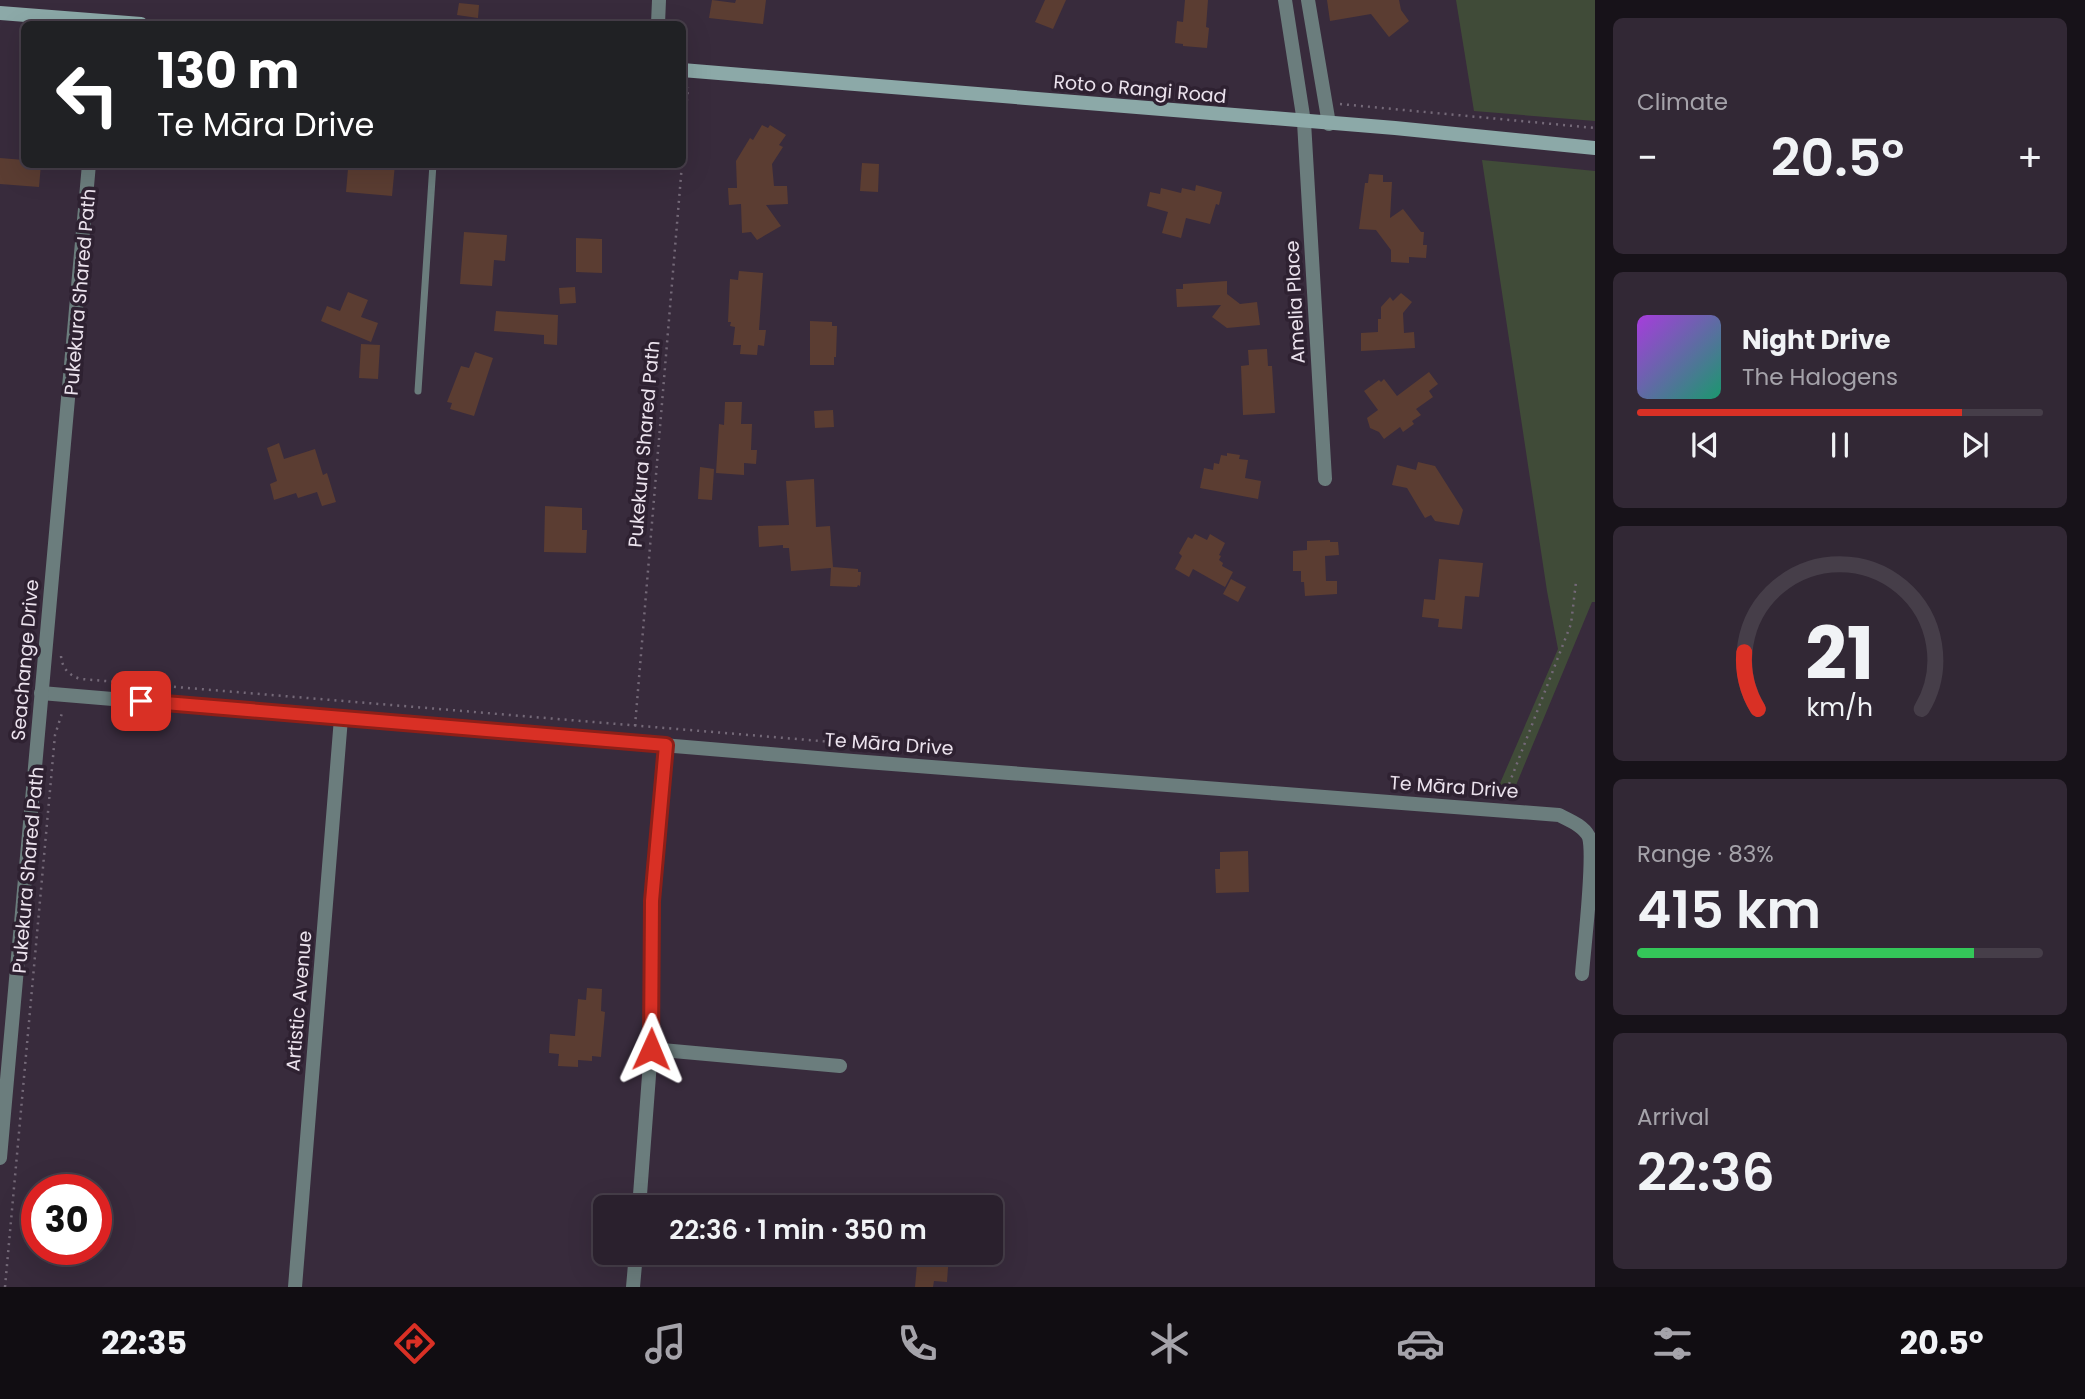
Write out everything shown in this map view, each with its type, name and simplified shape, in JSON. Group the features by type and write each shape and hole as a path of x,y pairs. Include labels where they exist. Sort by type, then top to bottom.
{"street":[{"path":"658,21 659,0"},
{"name":"Amelia Place","path":"1285,0 1304,122 1325,479"},
{"path":"1308,0 1329,124"},
{"path":"0,13 81,21"},
{"name":"Roto o Rangi Road","path":"686,75 1329,124 1595,148"},
{"name":"Seachange Drive","path":"0,1158 89,168"},
{"name":"Te Māra Drive","path":"41,693 1559,815 1575,822 1588,836 1592,856 1582,974"},
{"name":"Artistic Avenue","path":"295,1287 341,718"},
{"path":"640,1195 651,1049 652,901 666,745"},
{"path":"651,1049 840,1066"},
{"path":"633,1287 635,1265"}],"lane":[{"path":"418,391 433,168"}],"path":[{"path":"1331,103 1595,128"},
{"name":"Pukekura Shared Path","path":"635,726 682,168"},
{"path":"1500,810 1508,783 1571,624 1576,582"},
{"path":"61,656 66,671 80,679 856,744"},
{"path":"65,681 66,671"},
{"name":"Pukekura Shared Path","path":"5,1287 55,735 63,708"}],"green space":[{"path":"1456,0 1595,0 1595,121 1474,111"},
{"path":"1482,160 1595,171 1595,602 1592,602 1514,790 1498,788 1558,649"}],"building":[{"path":"712,0 735,3 736,0 766,0 763,24 709,18"},
{"path":"1045,0 1066,0 1053,29 1035,22"},
{"path":"1185,0 1208,0 1207,48 1175,43 1177,21 1183,22"},
{"path":"1327,0 1399,0 1401,10 1409,21 1389,37 1371,14 1330,21"},
{"path":"459,3 479,5 478,18 457,15"},
{"path":"762,125 768,128 770,125 786,135 779,145 783,147 772,164 774,186 787,186 788,204 766,205 781,226 757,240 751,232 742,233 741,204 729,205 728,188 737,188 736,161 750,138 753,140"},
{"path":"0,158 21,160 21,168 41,168 39,187 0,184"},
{"path":"862,163 879,164 878,192 860,191"},
{"path":"395,168 392,196 346,192 348,169"},
{"path":"1369,174 1383,175 1383,182 1392,182 1390,218 1403,209 1421,232 1424,232 1426,258 1409,257 1409,263 1391,262 1391,250 1376,230 1359,229 1365,183 1368,183"},
{"path":"1196,185 1222,192 1210,224 1186,218 1181,238 1162,233 1168,212 1147,206 1150,192 1160,194 1161,188 1181,193 1182,188 1195,191"},
{"path":"464,232 507,235 505,261 494,260 492,286 460,284"},
{"path":"576,238 602,239 602,273 576,272"},
{"path":"739,271 763,273 759,330 766,330 764,346 758,345 757,355 740,354 741,345 733,345 735,327 728,322 730,279 738,280"},
{"path":"1227,281 1227,294 1240,304 1257,302 1260,325 1227,328 1212,317 1221,305 1177,307 1176,289 1183,289 1183,284"},
{"path":"575,287 576,303 560,304 559,288"},
{"path":"348,292 368,300 361,317 378,323 371,342 321,321 327,306 340,311"},
{"path":"1401,293 1412,302 1403,313 1404,333 1414,332 1415,348 1361,351 1361,333 1378,332 1381,307 1390,297 1393,301"},
{"path":"496,311 558,315 557,345 544,344 544,335 494,331"},
{"path":"810,321 832,322 832,326 837,326 834,365 810,365"},
{"path":"361,344 380,345 378,379 359,378"},
{"path":"1267,349 1268,366 1272,366 1275,413 1243,415 1241,366 1249,365 1248,350"},
{"path":"475,352 493,358 474,416 450,409 452,403 447,402 461,366 469,368"},
{"path":"1429,372 1438,384 1429,391 1433,397 1416,409 1421,415 1412,421 1414,424 1403,432 1400,427 1384,439 1379,432 1370,428 1367,418 1378,410 1364,391 1384,379 1397,396"},
{"path":"725,402 742,402 741,424 752,424 751,450 757,450 756,464 744,463 744,475 716,473 719,424 724,425"},
{"path":"833,410 834,427 815,428 814,411"},
{"path":"279,443 284,459 315,449 323,475 327,473 336,502 322,506 317,492 298,498 296,493 274,500 270,484 277,481 267,448"},
{"path":"1227,453 1240,455 1239,459 1248,460 1245,478 1261,481 1258,499 1200,488 1204,468 1213,470 1214,463 1219,464 1221,455 1227,456"},
{"path":"1418,462 1435,466 1463,510 1459,525 1435,521 1431,515 1425,518 1407,488 1392,485 1397,465 1416,470"},
{"path":"700,467 714,469 712,500 698,499"},
{"path":"814,479 816,527 830,526 833,567 858,569 858,572 861,572 860,586 830,586 831,568 791,571 789,548 783,548 783,545 759,547 758,526 789,525 786,481"},
{"path":"545,506 582,508 582,530 587,530 586,553 544,552"},
{"path":"1195,534 1207,540 1210,534 1225,543 1219,560 1223,563 1222,566 1233,572 1225,587 1193,569 1189,577 1175,569 1182,556 1179,553 1188,537 1192,539"},
{"path":"1307,541 1338,542 1339,555 1325,556 1326,581 1337,581 1337,594 1305,596 1301,571 1293,571 1293,551 1307,550"},
{"path":"1439,559 1483,563 1479,597 1465,596 1462,629 1438,627 1439,619 1422,617 1424,599 1435,600"},
{"path":"1231,579 1246,587 1238,602 1223,594"},
{"path":"1248,851 1249,892 1216,893 1215,869 1220,869 1220,852"},
{"path":"587,988 602,989 601,1011 605,1012 601,1057 592,1056 592,1061 578,1060 578,1067 558,1066 559,1054 549,1053 550,1034 575,1036 578,999 586,1000"},
{"path":"917,1265 948,1265 947,1282 934,1281 933,1287 915,1287"}],"route":[{"path":"141,701 666,745 650,936 651,1049"}]}
